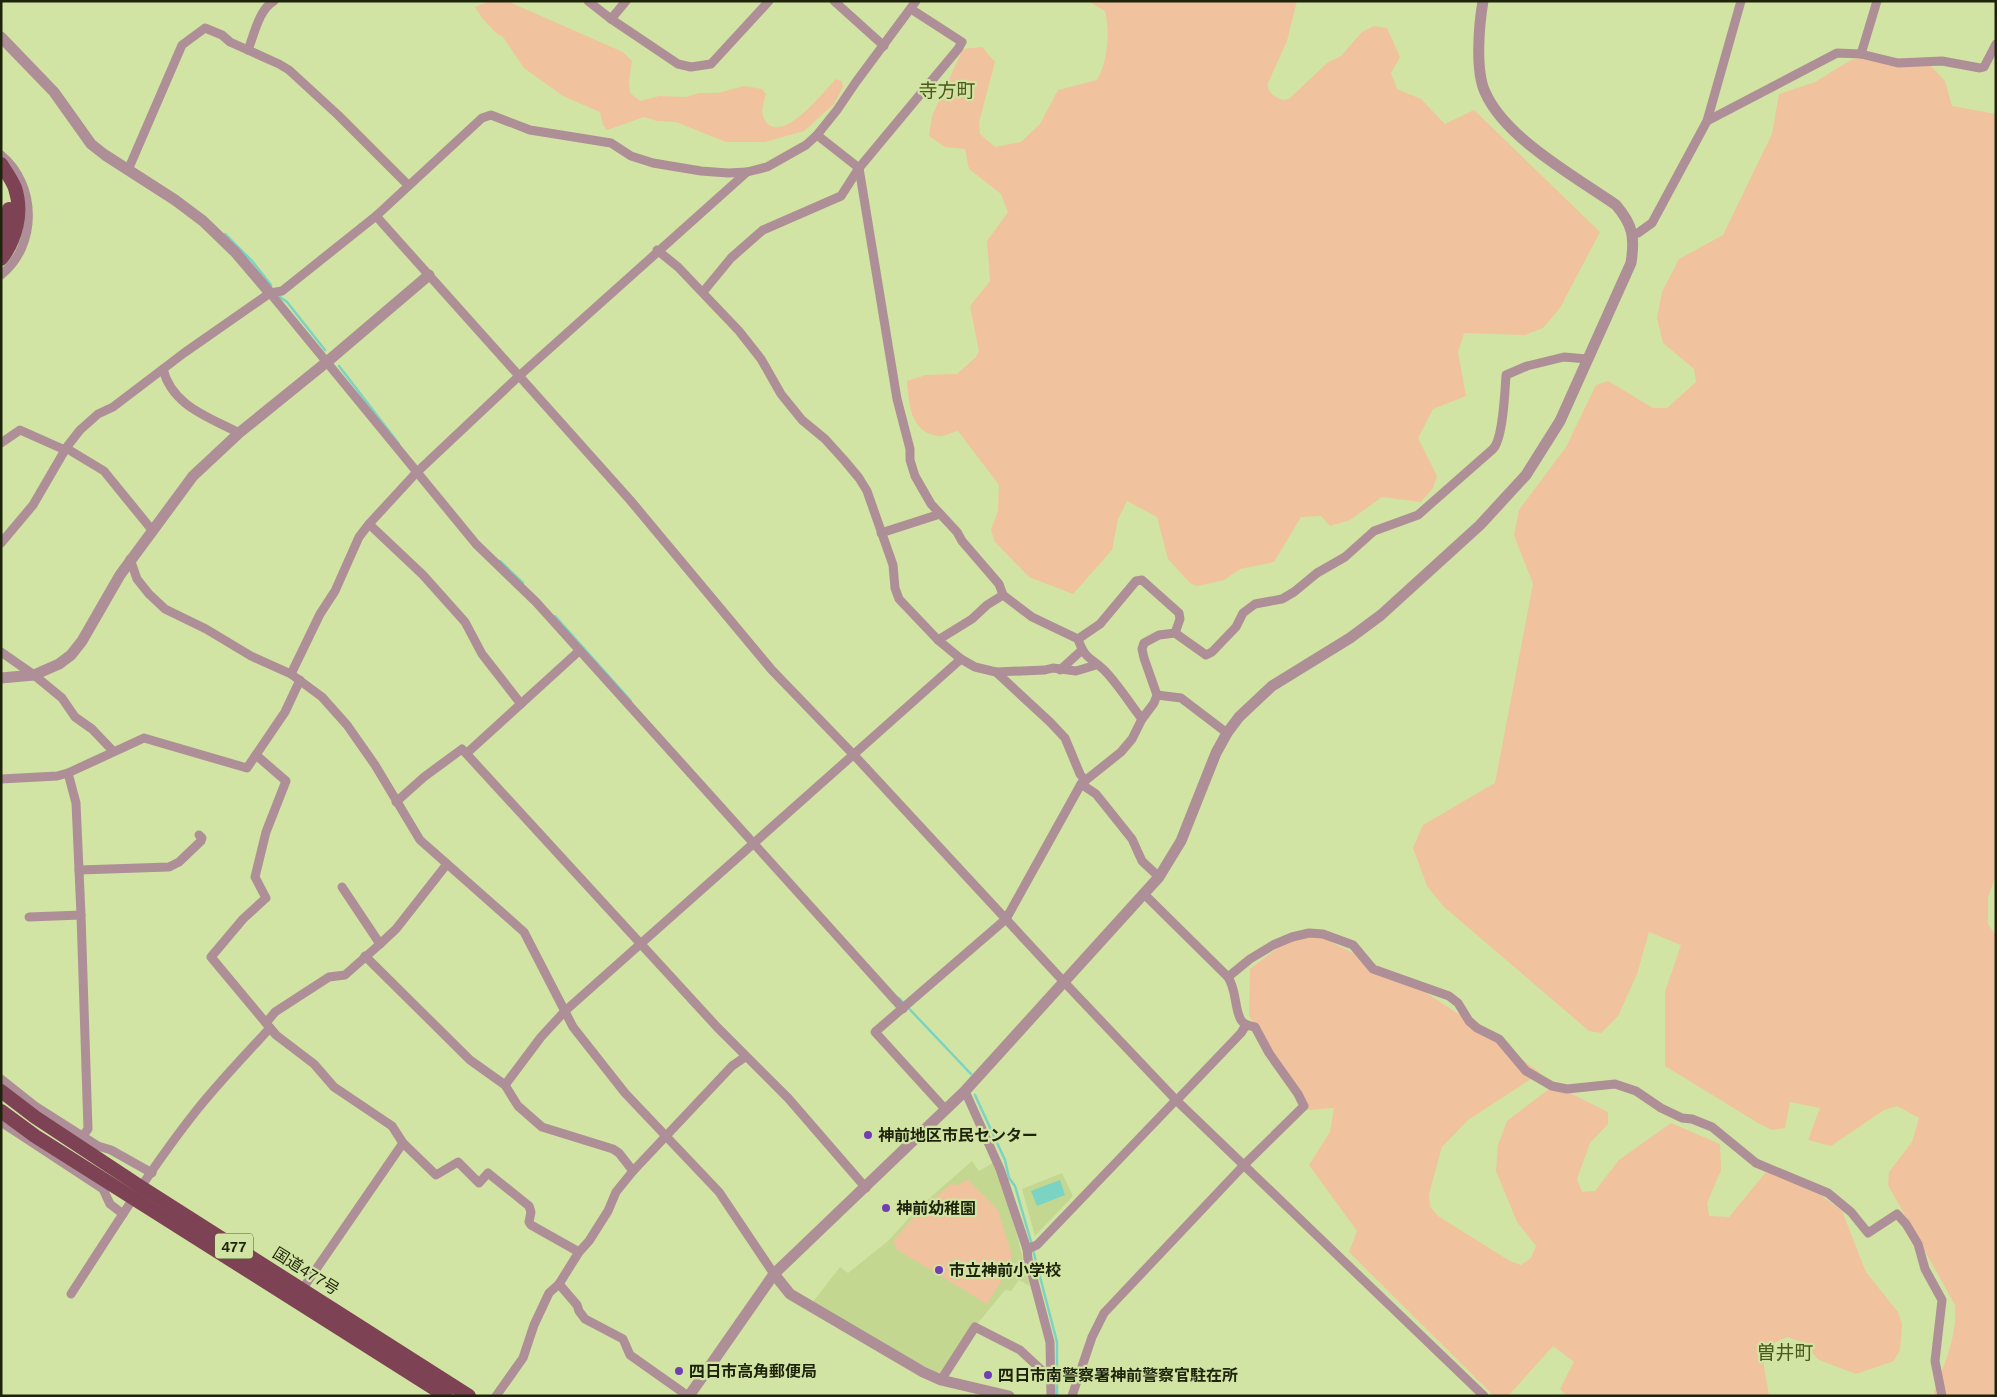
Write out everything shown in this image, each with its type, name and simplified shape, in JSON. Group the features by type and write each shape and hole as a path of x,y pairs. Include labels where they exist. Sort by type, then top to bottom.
{"highway":[{"path":"1,164 14,188 18,202 18,216 13,240 1,259"},
{"path":"1,184 6,191 9,205 8,220 1,240"},
{"name":"国道477号","path":"1,1091 35,1117 80,1141 137,1193"},
{"name":"国道477号","path":"1,1111 35,1136 137,1193 298,1295 469,1396"},
{"name":"国道477号","path":"298,1295 446,1396"}],"street":[{"path":"248,50 263,12 268,4 274,1"},
{"path":"588,1 611,19 678,64 702,67 711,64 720,56 768,1"},
{"path":"611,19 626,1"},
{"path":"834,1 884,46"},
{"path":"559,1284 577,1305 585,1319 623,1339 630,1355 688,1396 774,1274 866,1188 965,1091 1065,983 1159,877 1181,841 1216,753 1227,733 1246,711 1272,686 1350,638 1380,615 1450,554 1503,502 1526,475 1560,421 1631,263 1633,233 1626,216 1616,204 1520,138 1497,114 1484,91 1480,63 1479,36 1483,1"},
{"path":"1633,233 1638,233 1652,223 1707,121 1741,1"},
{"path":"1861,54 1877,1"},
{"path":"1,543 33,505 66,449 80,430 98,414 113,407 270,293 282,291 376,216 482,118 491,115 530,130 612,143 631,156 653,163 701,171 747,172 767,167 806,145 817,135 913,5 962,42 859,168 841,196 763,230 731,258 703,292"},
{"path":"128,170 182,45 205,28 290,70 408,185"},
{"path":"1,37 54,92 91,144 175,200 203,221 235,252 328,361 416,473 476,544 536,602 905,1006"},
{"path":"1707,121 1832,55 1842,52 1861,54 1898,63 1942,61 1980,68 1989,62 1996,44"},
{"path":"817,135 859,168 897,399 915,476 931,504 957,532 962,541 999,584 1003,595 1032,617 1078,639 1088,659 1102,668 1142,719"},
{"path":"1,155 16,172 23,186 28,200 29,216 24,242 17,258 1,275"},
{"path":"291,674 360,537 369,524 416,473 519,376 747,172"},
{"path":"376,216 630,500 771,669 854,755 1065,983 1177,1100 1484,1396"},
{"path":"658,250 703,292 761,359 786,401 802,420 825,439 859,478 867,491 893,565 895,588 899,599 938,640 961,659 975,666 996,672 1053,668 1076,672 1096,665"},
{"path":"1,678 34,675 59,664 71,655 82,641 130,560 193,476 239,433 328,361 429,275"},
{"path":"946,1110 875,1032 1006,919 1083,782 1121,752 1132,739 1157,695 1142,649 1144,643 1150,638 1159,635 1175,633 1206,656 1236,628 1243,613 1255,604 1282,599 1294,592 1317,573 1345,557 1374,531 1418,515 1493,449 1497,445 1501,425 1506,375 1527,366 1564,357 1587,359"},
{"path":"163,370 166,381 175,396 185,404 239,433"},
{"path":"1,443 20,430 66,449 104,471 152,530"},
{"path":"881,533 940,514"},
{"path":"369,524 423,575 465,622 482,654 521,704"},
{"path":"130,560 137,579 148,594 164,609 206,629 251,656 291,674 322,697 347,724 375,765 420,840 524,932 573,1027 626,1093 719,1192 774,1274 790,1294 904,1362 941,1380 1008,1396"},
{"path":"1078,639 1100,624 1136,581 1142,580 1179,613 1180,619 1175,633"},
{"path":"938,640 972,619 987,605 1003,595"},
{"path":"1060,670 1082,650"},
{"path":"467,753 579,651"},
{"path":"1,652 34,675 62,698 75,717 92,729 112,751"},
{"path":"504,1085 541,1036 565,1011 961,659"},
{"path":"996,672 1066,738 1083,782 1096,794 1132,839 1142,860 1159,877"},
{"path":"1,779 57,776 68,773 112,751 144,738 247,768 285,712 300,680"},
{"path":"1157,695 1181,698 1227,733"},
{"path":"396,802 424,777 462,749 467,753 640,945 745,1057 788,1098 866,1188"},
{"path":"256,755 286,781 266,832 256,877 266,898 243,920 211,957 276,1035 314,1064 334,1087 392,1126 403,1143 436,1175 458,1162 479,1183 488,1174 529,1206 531,1212 529,1222 531,1225 579,1252"},
{"path":"68,773 76,803 88,1129 80,1141"},
{"path":"79,870 169,867 179,862 201,841 202,838 199,835"},
{"path":"70,1294 137,1193 212,1091 268,1026 275,1012 329,977 345,975 396,929 447,864"},
{"path":"342,887 380,944"},
{"path":"1072,1396 1092,1336 1104,1313 1244,1165 1304,1106 1298,1094 1269,1053 1255,1027 1241,1020 1232,984 1228,977 1144,894"},
{"path":"29,917 81,915"},
{"path":"1228,977 1250,959 1273,945 1292,937 1309,933 1333,936 1353,945 1374,968 1449,996 1458,1003 1469,1021 1477,1028 1500,1039 1526,1071 1552,1086 1567,1089 1615,1084 1636,1091 1661,1108 1682,1118 1692,1119 1712,1127 1756,1163 1828,1193 1851,1212 1868,1233 1897,1214 1906,1224 1918,1244 1925,1269 1942,1300 1935,1361 1942,1396"},
{"path":"365,956 470,1060 504,1085 518,1106 542,1127 612,1149 619,1153 633,1171"},
{"path":"1027,1249 1037,1246 1177,1100 1241,1032 1246,1024"},
{"path":"496,1396 523,1358 534,1325 549,1293 559,1284 579,1252 589,1241 608,1212 616,1192 666,1135 732,1066 745,1057"},
{"path":"1,1079 80,1141 111,1150 152,1173"},
{"path":"965,1091 1011,1196 1027,1249 1050,1342 1051,1396"},
{"path":"1,1122 103,1189 110,1204 123,1214"},
{"path":"298,1295 403,1143"},
{"path":"941,1380 975,1326 1020,1350 1050,1378"}],"shaded area":[{"path":"490,1 507,1 623,52 632,61 629,81 630,93 640,101 659,96 686,97 699,93 718,93 744,86 762,89 766,94 762,109 763,116 767,123 775,127 784,126 793,121 813,104 836,79 842,81 843,87 834,104 804,131 765,142 726,142 676,122 657,121 644,117 607,130 603,125 600,112 563,96 524,68 503,37 496,33 475,7"},
{"path":"1088,1 1297,1 1287,41 1268,83 1272,94 1283,100 1289,99 1327,63 1341,56 1362,32 1374,26 1387,28 1400,57 1391,73 1397,89 1421,99 1445,124 1474,110 1600,232 1560,308 1543,328 1525,335 1464,333 1458,352 1466,396 1433,409 1418,438 1437,476 1433,488 1421,502 1382,497 1350,520 1330,526 1321,516 1301,517 1274,562 1240,569 1224,580 1198,586 1191,584 1168,559 1157,517 1127,501 1118,519 1112,550 1073,594 1029,577 995,542 991,530 998,511 999,485 958,431 943,436 929,433 916,423 910,407 907,381 926,375 957,374 976,357 979,351 970,306 990,281 987,241 1008,212 1001,194 969,169 965,149 945,147 929,136 932,116 963,49 982,47 995,62 979,122 980,134 995,147 1021,142 1040,124 1058,90 1097,80 1101,73 1107,47 1107,19 1105,11"},
{"path":"1875,55 1927,62 1945,81 1952,106 1996,114 1996,874 1988,898 1988,924 1996,936 1996,1396 1935,1396 1934,1392 1952,1338 1955,1305 1888,1185 1889,1172 1912,1142 1919,1118 1897,1106 1884,1110 1831,1146 1808,1140 1820,1108 1790,1102 1785,1128 1772,1130 1758,1123 1665,1066 1665,992 1681,945 1649,932 1637,974 1618,1016 1601,1033 1589,1031 1443,906 1427,886 1413,848 1423,825 1495,783 1533,584 1514,535 1519,510 1566,447 1596,385 1608,381 1653,408 1667,408 1696,382 1694,369 1663,343 1657,318 1662,292 1679,259 1723,235 1772,134 1779,94 1815,82 1851,60"},
{"path":"1317,935 1407,980 1496,1039 1540,1073 1468,1120 1442,1147 1429,1194 1430,1207 1438,1216 1510,1261 1521,1265 1531,1258 1536,1246 1517,1222 1496,1171 1498,1145 1507,1121 1549,1089 1562,1089 1608,1112 1608,1124 1590,1143 1577,1179 1582,1192 1595,1191 1619,1160 1671,1123 1720,1144 1721,1170 1707,1203 1709,1216 1729,1217 1766,1172 1779,1169 1801,1180 1842,1211 1866,1272 1898,1312 1902,1324 1900,1350 1894,1361 1856,1374 1819,1360 1801,1342 1788,1337 1777,1341 1766,1352 1764,1367 1769,1396 1567,1396 1560,1389 1574,1362 1553,1346 1508,1396 1494,1396 1349,1252 1357,1231 1309,1165 1330,1132 1334,1108 1307,1110 1268,1052 1249,1015 1250,969 1290,938"},
{"name":"市立神前小学校","path":"972,1161 979,1171 994,1162 1007,1197 1030,1286 1019,1280 1011,1291 1005,1290 978,1323 973,1323 941,1374 921,1365 812,1303 840,1267 848,1273 888,1241 917,1209"},
{"name":"市立神前小学校","path":"1062,1173 1073,1196 1035,1236 1022,1189"},
{"path":"967,1179 998,1210 1011,1252 1011,1266 987,1304 896,1249 893,1241 924,1206 951,1184 958,1185"}],"water":[{"path":"1060,1180 1065,1195 1037,1206 1031,1191"}],"waterway":[{"path":"225,234 252,261 271,285"},
{"path":"280,297 287,302 325,350"},
{"path":"339,366 399,444"},
{"path":"500,561 523,583"},
{"path":"555,616 631,701"},
{"path":"899,998 971,1074"},
{"path":"975,1095 1005,1160 1009,1178 1015,1186 1032,1245"},
{"path":"1033,1250 1057,1342 1057,1396"}],"place":[{"name":"神前地区市民センター","path":"868,1135"},
{"name":"神前幼稚園","path":"886,1208"},
{"name":"市立神前小学校","path":"939,1270"},
{"name":"四日市高角郵便局","path":"679,1371"},
{"name":"四日市南警察署神前警察官駐在所","path":"988,1375"}],"district":[{"name":"寺方町","path":"947,90"},
{"name":"曽井町","path":"1785,1352"}]}
